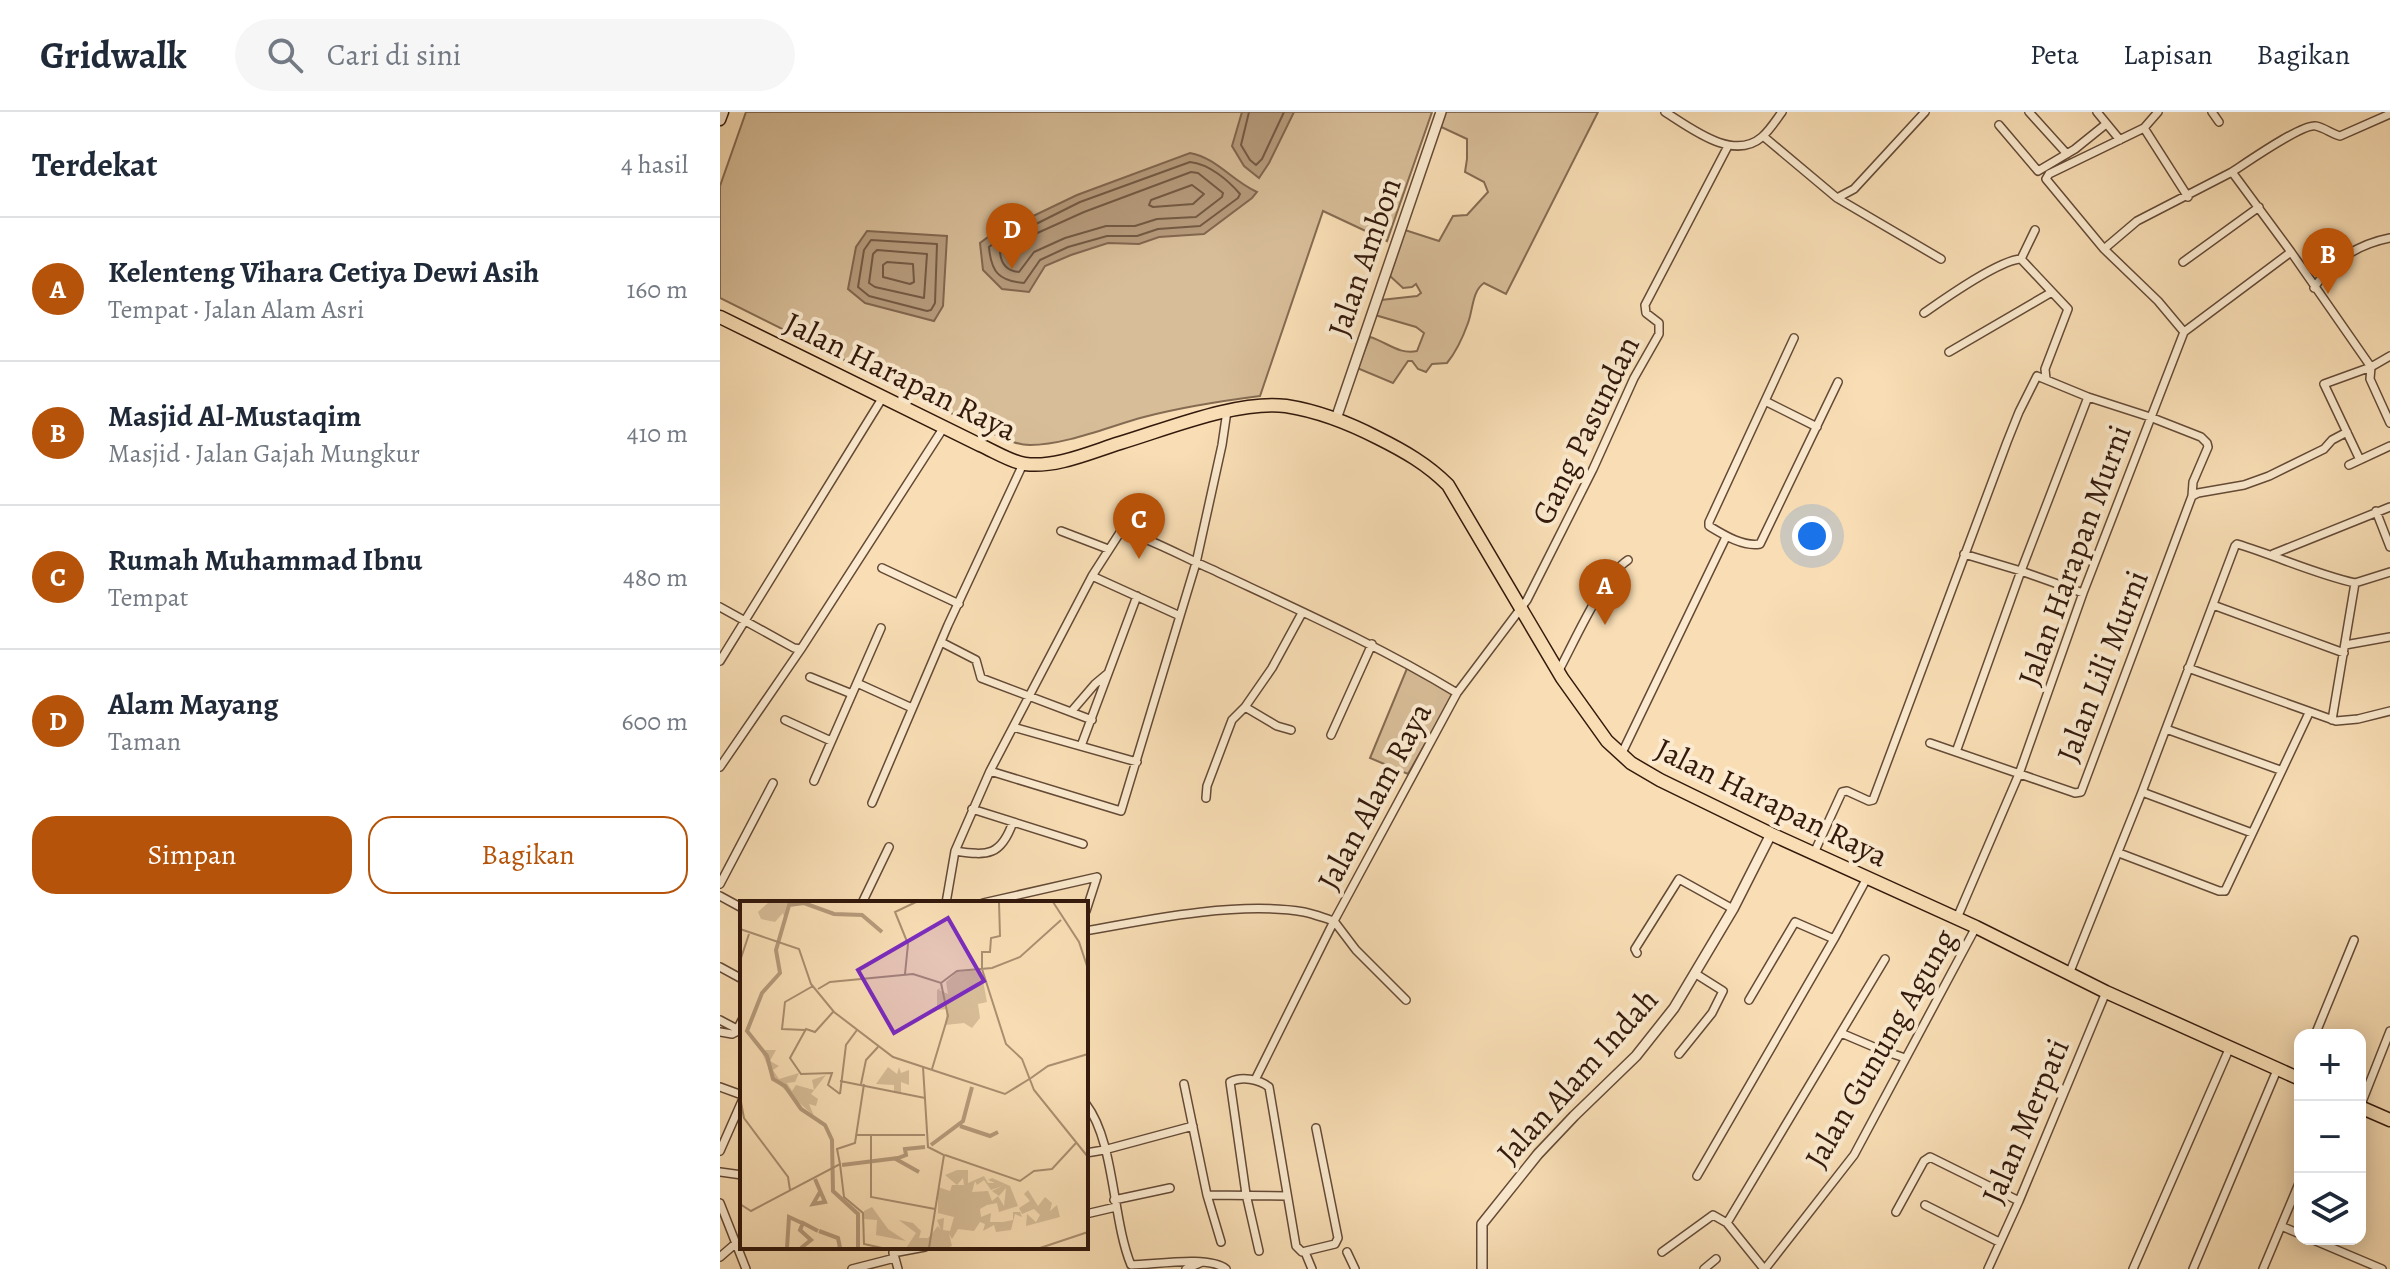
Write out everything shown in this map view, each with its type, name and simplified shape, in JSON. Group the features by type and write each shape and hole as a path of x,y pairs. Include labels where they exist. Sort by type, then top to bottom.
{"main road":[{"path":"720,120 723,112"},
{"name":"Jalan Harapan Raya","path":"720,317 1023,464 1071,458 1227,411 1266,406 1285,406 1336,419 1412,455 1448,485 1558,672 1601,735 1621,755 1660,780 1771,834 1957,918 2106,992 2277,1070 2294,1074"},
{"path":"2366,1110 2390,1120"}],"street":[{"name":"Jalan Ambon","path":"1336,419 1441,112"},
{"path":"1665,112 1728,146 1752,143 1763,136 1782,112"},
{"path":"1837,198 1854,189 1925,112"},
{"path":"2029,112 2067,154"},
{"path":"2097,112 2120,140"},
{"path":"2158,112 2144,128 2049,174 2046,179 2104,249 2158,301 2184,332 2291,252"},
{"path":"2212,112 2219,122"},
{"path":"2366,112 2372,122"},
{"path":"2104,249 2137,221 2188,197 2308,127 2315,126 2340,136 2390,114"},
{"path":"1999,125 2038,171 2067,154 2106,124"},
{"path":"2144,128 2188,197"},
{"path":"1763,136 1837,198 1941,259"},
{"name":"Gang Pasundan","path":"1520,610 1570,518 1634,378 1659,334 1659,323 1646,313 1645,305 1728,146"},
{"path":"2232,172 2371,367 2370,379 2390,423"},
{"path":"2183,262 2259,207"},
{"path":"2021,259 2035,230"},
{"path":"2314,288 2333,262 2390,238"},
{"path":"1924,313 1982,276 2014,259 2021,259 2069,312 2045,369 2046,379"},
{"path":"1949,352 2052,292"},
{"name":"Jalan Harapan Murni","path":"1957,918 2019,774 2083,593 2184,332"},
{"path":"1794,338 1709,526 1726,537 1754,546 1760,544 1838,382"},
{"path":"2360,460 2324,384 2371,367 2390,356"},
{"path":"1814,853 1842,792 1873,800 1964,554 2019,412 2037,376 2150,417"},
{"path":"720,661 883,397"},
{"path":"1956,752 2088,397"},
{"path":"1765,401 1817,427"},
{"path":"990,771 1121,811 1196,563 1227,411"},
{"name":"Jalan Lili Murni","path":"2019,774 2075,793 2081,792 2192,496 2193,482 2207,443 2191,432 2150,417"},
{"path":"720,767 801,649 944,427"},
{"path":"2192,496 2244,485 2269,476 2324,449 2332,440 2347,432"},
{"path":"2349,465 2390,446"},
{"path":"872,803 941,642 1023,464"},
{"path":"2273,554 2390,507"},
{"path":"2376,511 2390,547"},
{"path":"1061,531 1108,549"},
{"path":"946,901 955,851 972,809 1117,533 1122,531 1196,563 1372,644 1457,693"},
{"path":"1621,755 1726,537"},
{"path":"2069,974 2119,853 2235,546 2273,554 2329,577 2355,583 2390,572"},
{"path":"1964,554 2083,593"},
{"path":"1558,672 1605,586 1628,560"},
{"path":"882,568 959,604"},
{"path":"1092,576 1180,616"},
{"path":"2332,720 2355,583"},
{"path":"1081,746 1137,596"},
{"path":"2213,605 2345,649 2390,637"},
{"path":"720,607 801,649"},
{"name":"Jalan Alam Raya","path":"1088,931 1149,919 1249,909 1304,912 1334,921 1457,693 1520,610"},
{"path":"1206,798 1207,786 1229,727 1272,668 1302,613"},
{"path":"814,781 881,628"},
{"path":"941,642 976,660 981,678 1092,720"},
{"path":"1331,735 1372,644"},
{"path":"2188,668 2332,720 2358,719 2390,711"},
{"path":"1071,712 1109,673"},
{"path":"810,677 852,694"},
{"path":"857,683 912,708"},
{"path":"1245,707 1277,726 1291,730"},
{"path":"2119,853 2225,891 2309,713"},
{"path":"785,720 831,741"},
{"path":"1013,727 1137,762"},
{"path":"2166,729 2280,770"},
{"path":"1930,743 2019,774"},
{"path":"720,884 773,783"},
{"path":"2142,792 2252,833"},
{"path":"972,809 1083,844"},
{"path":"955,851 993,852 1007,838 1013,822"},
{"name":"Jalan Alam Indah","path":"1482,1269 1482,1224 1538,1154 1636,1056 1674,1008 1733,909 1771,834"},
{"path":"863,901 889,847"},
{"path":"992,901 1097,877 1088,905"},
{"path":"1697,1176 1867,878"},
{"path":"1637,953 1635,949 1679,879 1733,909"},
{"path":"720,896 740,907"},
{"path":"1255,1080 1334,921 1356,950 1406,1000"},
{"path":"1749,1000 1795,922 1834,939"},
{"name":"Jalan Gunung Agung","path":"1765,1269 1854,1155 1976,927"},
{"path":"2317,1029 2354,940"},
{"path":"1727,1223 1885,959"},
{"path":"720,967 740,978"},
{"path":"1679,1054 1712,1013 1723,991 1696,974"},
{"name":"Jalan Merpati","path":"1988,1269 2106,992"},
{"path":"720,1020 737,1029"},
{"path":"720,1032 732,1034 740,1024"},
{"path":"2362,1101 2390,1031"},
{"path":"1841,1033 1905,1058"},
{"path":"2133,1269 2230,1047"},
{"path":"2193,1269 2277,1070"},
{"path":"1259,1251 1246,1194 1229,1084 1234,1079 1255,1080 1269,1087 1296,1246 1299,1251 1305,1252 1335,1244 1338,1238 1316,1128"},
{"path":"1184,1084 1207,1195 1221,1242"},
{"path":"720,1087 740,1097"},
{"path":"720,1151 740,1103"},
{"path":"1088,1108 1100,1130 1131,1265 1201,1262 1222,1265 1226,1269"},
{"path":"1088,1153 1193,1126"},
{"path":"1896,1212 1924,1161 1930,1157 2019,1201"},
{"path":"720,1172 740,1175"},
{"path":"1088,1213 1170,1188"},
{"path":"1207,1195 1287,1196"},
{"path":"2263,1269 2294,1195"},
{"path":"720,1203 746,1269"},
{"path":"1925,1205 1999,1242"},
{"path":"1662,1252 1715,1216 1727,1223 1765,1269"},
{"path":"2281,1226 2294,1231"},
{"path":"720,1257 735,1244"},
{"path":"2325,1245 2382,1269"},
{"path":"852,1269 893,1253 914,1249"},
{"path":"1305,1252 1312,1269"},
{"path":"1347,1252 1355,1269"},
{"path":"893,1253 898,1269"},
{"path":"1704,1269 1716,1259"},
{"path":"1186,1269 1201,1262"}],"shaded area":[{"path":"746,112 1432,112 1387,241 1323,211 1260,396 1173,410 1073,439 1030,445 989,432 720,298 720,186"},
{"path":"1444,112 1598,112 1506,294 1484,283 1480,286 1462,339 1447,363 1432,364 1426,372 1408,361 1393,383 1357,368 1370,337 1411,352 1417,351 1424,333 1416,327 1375,315 1381,300 1421,293 1416,284 1403,288 1390,276 1405,230 1439,241 1453,216 1467,215 1488,192 1484,182 1465,172 1467,139 1439,126"},
{"path":"1408,666 1451,693 1452,697 1408,774 1370,758"}],"water":[{"path":"1242,112 1294,112 1259,178 1244,166 1232,146"},
{"path":"1190,153 1208,160 1257,192 1204,234 1159,237 1139,244 1108,243 1045,266 1029,292 1002,289 983,270 980,243 995,232 1077,195"},
{"path":"867,231 947,236 943,306 934,321 865,303 848,289 856,247"}],"place":[{"name":"Alam Mayang","path":"1012,269"},
{"name":"Masjid Al-Mustaqim","path":"2328,294"},
{"name":"Rumah Muhammad Ibnu","path":"1139,559"},
{"name":"Kelenteng Vihara Cetiya Dewi Asih","path":"1605,625"}]}
